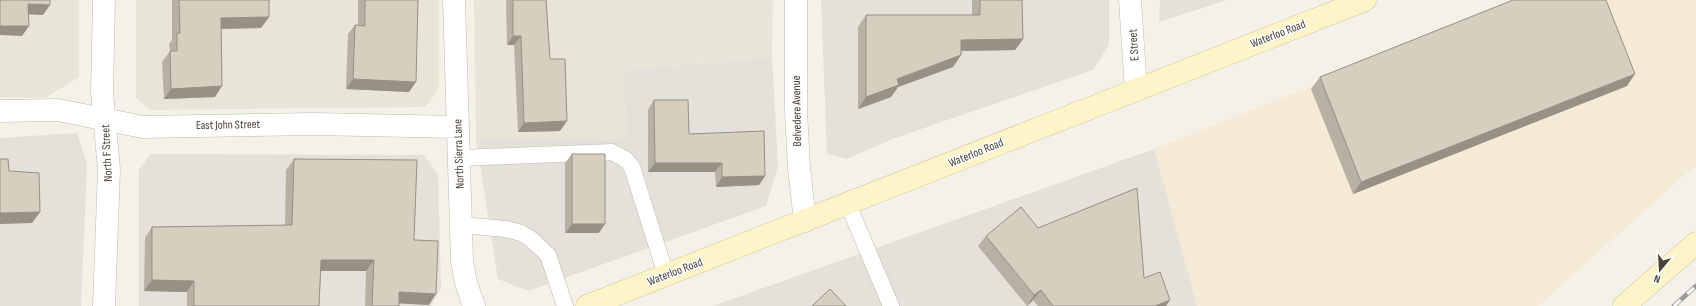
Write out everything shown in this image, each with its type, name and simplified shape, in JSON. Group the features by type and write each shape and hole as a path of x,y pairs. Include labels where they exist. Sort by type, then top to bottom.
{"main road":[{"name":"Waterloo Road","path":"587,306 1365,0"},
{"path":"1624,306 1696,243"}],"street":[{"name":"North F Street","path":"104,0 102,92 109,170 104,306"},
{"name":"North Sierra Lane","path":"454,0 462,261 466,283 474,306"},
{"name":"Belvedere Avenue","path":"796,0 796,111 798,168 805,221"},
{"name":"E Street","path":"1130,0 1136,90"},
{"name":"East John Street","path":"0,111 58,110 105,118 143,127 314,124 458,127"}],"lane":[{"path":"459,158 612,152 626,160 632,167 666,275"},
{"path":"848,204 891,306"},
{"path":"461,225 506,229 521,233 532,239 548,255 565,306"}],"shaded area":[{"path":"0,0 79,0 79,77 45,98 0,97"},
{"path":"136,0 439,0 439,89 425,107 150,110 136,98"},
{"path":"474,0 773,0 772,58 623,70 628,140 476,140"},
{"path":"821,0 1109,0 1109,45 1093,70 892,139 847,159 827,154"},
{"path":"1160,0 1227,0 1159,22"},
{"path":"1526,0 1696,0 1696,165 1538,306 1197,306 1154,149"},
{"path":"772,58 778,166 766,206 528,291 498,279 476,140 628,140 623,70"},
{"path":"77,133 87,164 81,306 0,306 0,138"},
{"path":"1154,149 1197,306 713,306"},
{"path":"151,154 424,155 438,174 441,288 431,306 139,306 139,169"}],"building":[{"path":"0,0 50,0 50,5 28,4 29,26 0,26"},
{"path":"179,0 269,0 269,17 221,18 222,86 171,89 170,51 177,51 177,33 180,33"},
{"path":"365,0 418,0 416,82 353,79 355,25 365,26"},
{"path":"513,0 546,0 550,59 565,59 567,121 524,123 521,36 513,36"},
{"path":"980,0 1022,0 1023,39 961,40 961,55 897,79 899,85 866,97 866,15 980,15"},
{"path":"1513,0 1606,0 1635,74 1361,182 1320,77"},
{"path":"654,100 688,100 689,134 764,131 765,176 722,177 722,163 655,163"},
{"path":"572,154 605,154 605,224 572,224"},
{"path":"0,159 8,159 9,171 39,173 40,212 0,213"},
{"path":"294,159 417,160 414,240 438,241 436,294 399,292 399,306 372,306 374,260 321,260 319,306 194,306 194,281 152,280 152,227 292,225"},
{"path":"1137,188 1144,278 1160,272 1170,300 1155,306 1053,306 1041,290 1034,295 986,236 1021,207 1038,228"},
{"path":"830,289 846,306 812,306"}],"railway":[{"path":"1674,306 1696,286"}]}
